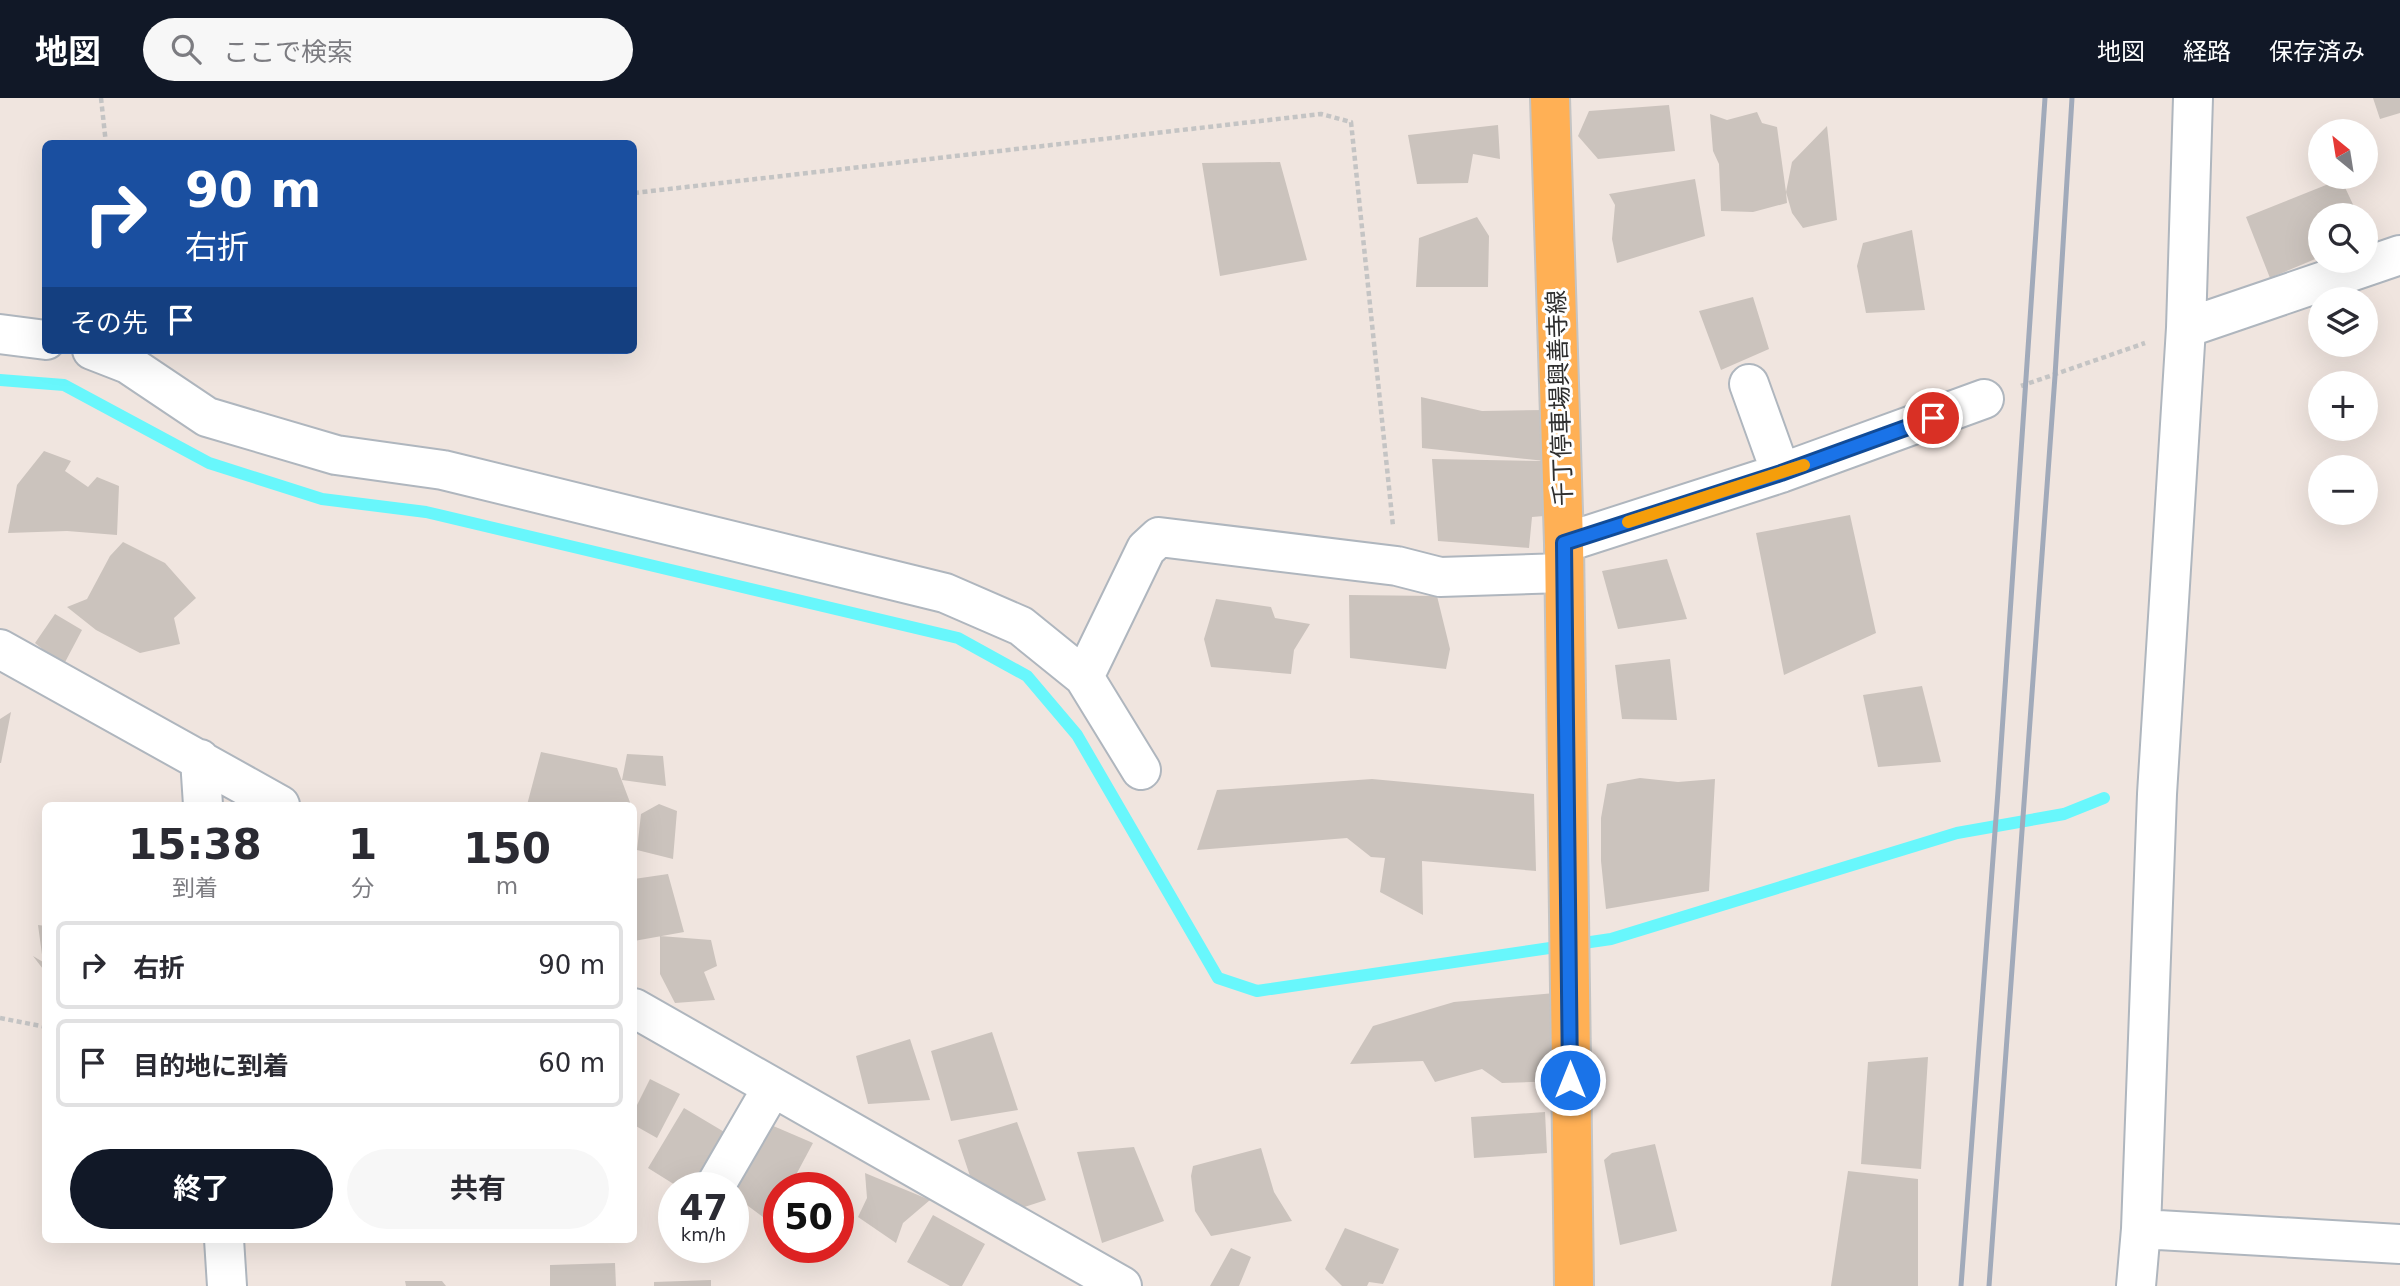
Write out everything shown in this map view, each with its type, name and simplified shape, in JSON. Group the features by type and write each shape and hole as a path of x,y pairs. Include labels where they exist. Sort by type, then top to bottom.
{"main road":[{"name":"千丁停車場興善寺線","path":"1550,98 1564,558 1574,1286"}],"street":[{"path":"2136,1286 2141,1229 2157,794 2186,328 2193,98"},
{"path":"2186,328 2400,255"},
{"path":"0,334 42,339"},
{"path":"102,354 128,364 207,417 336,455 443,470 945,593 1021,625 1084,677 1141,770"},
{"path":"1749,384 1781,473"},
{"path":"1084,677 1146,549 1159,537 1397,566 1440,577 1564,558 1781,473 1984,399"},
{"path":"0,649 275,802"},
{"path":"200,759 203,802"},
{"path":"637,1011 1122,1286"},
{"path":"724,1172 772,1088"},
{"path":"2141,1229 2400,1244"},
{"path":"224,1243 226,1286"}],"path":[{"path":"101,98 106,140"},
{"path":"637,193 1321,114 1351,122 1397,566"},
{"path":"1984,399 2186,328"},
{"path":"0,1018 42,1026"}],"building":[{"path":"2373,98 2400,98 2400,113 2380,119"},
{"path":"1669,105 1675,151 1598,159 1578,136 1589,111"},
{"path":"1757,112 1762,123 1777,127 1787,203 1753,212 1721,211 1719,164 1713,151 1710,114 1727,120"},
{"path":"1498,125 1500,159 1473,154 1468,183 1417,184 1408,135"},
{"path":"1827,126 1837,220 1803,228 1792,213 1786,192 1792,162"},
{"path":"1280,162 1307,260 1220,276 1202,163"},
{"path":"1695,179 1705,236 1617,263 1612,239 1615,205 1609,194"},
{"path":"2316,189 2346,189 2352,203 2308,203 2308,262 2270,278 2246,217"},
{"path":"1477,217 1489,236 1488,287 1416,287 1419,238"},
{"path":"1912,230 1925,310 1866,313 1857,266 1863,243"},
{"path":"1753,297 1769,349 1721,370 1699,311"},
{"path":"1421,397 1482,411 1548,410 1549,461 1544,516 1532,517 1529,548 1438,541 1432,459 1545,461 1422,448"},
{"path":"44,451 71,461 65,471 88,487 97,477 119,486 117,535 67,531 8,533 17,485"},
{"path":"1850,515 1876,633 1784,675 1756,533"},
{"path":"123,542 165,563 196,598 174,618 180,644 140,653 96,630 67,607 87,599 110,556"},
{"path":"1667,559 1687,619 1618,629 1602,571"},
{"path":"1349,595 1437,596 1450,649 1446,669 1350,658"},
{"path":"1216,599 1271,607 1275,618 1310,624 1294,650 1291,674 1211,667 1204,639"},
{"path":"55,614 82,630 63,666 35,643"},
{"path":"1670,659 1677,720 1622,719 1615,665"},
{"path":"1922,686 1941,762 1878,767 1863,695"},
{"path":"11,712 1,763 0,763 0,719"},
{"path":"541,752 617,768 630,802 528,802"},
{"path":"627,754 663,756 666,786 622,780"},
{"path":"1640,778 1678,782 1715,779 1709,891 1606,909 1601,861 1601,818 1607,784"},
{"path":"1372,779 1534,794 1536,871 1422,861 1423,915 1380,892 1385,858 1371,857 1347,838 1197,850 1217,790"},
{"path":"659,804 677,811 673,859 637,850 641,814"},
{"path":"668,874 684,932 637,940 637,879"},
{"path":"38,925 42,926 42,955"},
{"path":"660,936 711,940 717,966 704,972 715,1000 675,1003 660,974"},
{"path":"1555,993 1558,1081 1502,1083 1482,1069 1435,1082 1423,1061 1350,1064 1373,1026 1454,1002"},
{"path":"992,1032 1018,1110 951,1121 931,1051"},
{"path":"910,1039 930,1100 868,1104 856,1056"},
{"path":"1928,1057 1921,1169 1861,1164 1868,1062"},
{"path":"650,1079 680,1094 657,1138 637,1127 637,1105"},
{"path":"684,1108 726,1133 703,1172 658,1172 658,1174 648,1168"},
{"path":"1545,1112 1547,1153 1474,1158 1471,1117"},
{"path":"1017,1122 1046,1200 1015,1210 974,1188 958,1140"},
{"path":"771,1125 813,1143 798,1172 763,1172 763,1217 749,1207 749,1172 745,1172"},
{"path":"1655,1144 1677,1231 1620,1245 1604,1160 1612,1153"},
{"path":"1134,1147 1164,1221 1102,1243 1077,1152"},
{"path":"1261,1148 1274,1192 1292,1221 1211,1236 1195,1211 1191,1176 1193,1166"},
{"path":"1848,1171 1918,1179 1918,1286 1831,1286"},
{"path":"865,1173 930,1200 903,1223 896,1243 858,1217 867,1198"},
{"path":"933,1215 985,1244 962,1286 950,1286 907,1262"},
{"path":"1345,1228 1399,1249 1383,1284 1369,1282 1367,1286 1342,1286 1325,1269"},
{"path":"1231,1248 1251,1257 1239,1286 1210,1286"},
{"path":"615,1263 616,1286 550,1286 550,1265"},
{"path":"711,1280 711,1286 654,1286 654,1282"},
{"path":"405,1281 442,1281 446,1286 406,1286"}],"waterway":[{"path":"0,380 64,385 209,463 322,499 426,512 958,638 1027,676 1077,735 1218,978 1257,991 1611,939 1957,833 2064,814 2104,798"}],"railway":[{"path":"1961,1286 2045,98"},
{"path":"1989,1286 2055,376 2072,98"}],"slow traffic":[{"path":"1628,522 1804,465"}],"route":[{"path":"1570,1080 1571,973 1567,910 1564,543 1781,473 1933,418"}]}
